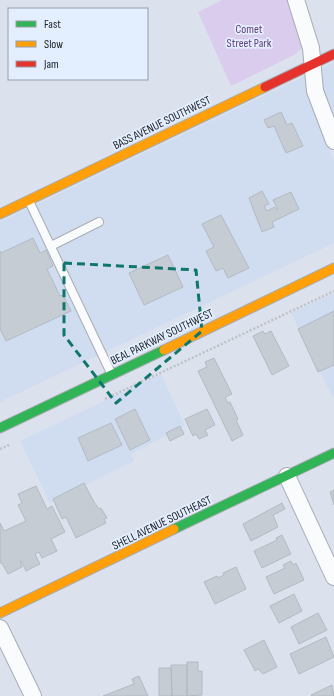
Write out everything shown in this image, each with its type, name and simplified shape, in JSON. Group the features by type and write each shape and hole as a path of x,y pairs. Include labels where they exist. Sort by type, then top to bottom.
{"street":[{"path":"296,0 310,41 315,91 334,141"},
{"name":"BASS AVENUE SOUTHWEST","path":"0,214 334,54"},
{"name":"BEAL PARKWAY SOUTHWEST","path":"0,428 334,268"},
{"name":"SHELL AVENUE SOUTHEAST","path":"0,613 334,453"},
{"path":"287,476 334,577"},
{"path":"0,628 33,696"}],"lane":[{"path":"29,200 112,374"},
{"path":"51,246 99,222"}],"path":[{"path":"100,402 334,291"},
{"path":"0,449 14,442"}],"highlighted area":[{"path":"64,263 196,270 202,331 116,403 64,335"}],"shaded area":[{"path":"334,62 334,121 323,89 320,69"},
{"path":"305,76 308,94 317,122 334,161 334,243 0,402 0,222"},
{"path":"334,293 334,400 291,313"},
{"path":"161,374 185,426 131,454 134,461 50,503 20,441"}],"green space":[{"name":"Comet Street Park","path":"222,0 290,0 304,47 294,55 231,86 198,12"}],"building":[{"path":"281,112 287,125 292,123 303,146 286,153 274,126 268,128 264,120"},
{"path":"262,191 269,204 264,206 267,211 275,207 276,210 278,209 273,200 291,192 299,209 272,222 274,227 262,232 249,198"},
{"path":"221,215 249,268 228,278 223,268 216,271 206,251 214,247 202,224"},
{"path":"33,238 40,253 46,250 53,266 47,269 60,296 63,295 71,311 6,341 0,329 0,251 1,253"},
{"path":"168,255 183,287 144,305 129,273"},
{"path":"334,311 334,365 318,372 298,329"},
{"path":"263,331 265,334 271,331 289,366 272,375 253,336"},
{"path":"214,358 232,394 225,397 228,403 230,402 238,419 236,420 243,435 232,441 198,371 207,367 205,362"},
{"path":"135,409 150,440 130,450 115,419"},
{"path":"207,409 215,425 205,430 208,435 199,439 196,434 193,436 185,419"},
{"path":"111,423 122,445 88,461 78,438"},
{"path":"180,426 184,434 170,441 166,433"},
{"path":"84,483 94,502 99,509 101,508 107,518 104,519 106,523 76,538 66,517 62,519 53,499"},
{"path":"36,486 47,509 52,506 65,532 51,539 57,551 42,558 39,552 35,554 40,564 26,571 21,561 22,567 8,574 2,563 0,563 0,523 4,531 26,521 18,505 22,503 18,494"},
{"path":"334,490 334,505 330,492"},
{"path":"282,503 285,509 273,515 278,527 251,541 243,524"},
{"path":"282,535 291,554 262,568 254,551 277,540 276,538"},
{"path":"291,561 293,565 296,563 304,580 274,594 266,577 285,568 283,565"},
{"path":"236,567 246,589 215,604 204,582 217,576 218,578 224,575 223,573"},
{"path":"294,594 302,611 279,623 270,606"},
{"path":"318,613 327,630 299,644 291,627"},
{"path":"326,637 334,657 299,674 290,654"},
{"path":"264,640 277,667 263,674 258,669 255,671 244,650"},
{"path":"187,662 198,662 198,671 202,671 202,695 187,696"},
{"path":"171,665 187,665 187,696 172,696"},
{"path":"159,668 171,668 172,696 159,696"},
{"path":"139,676 148,696 103,696 134,684 132,679"},
{"path":"332,685 334,696 311,695"}],"traffic: fast":[{"path":"0,428 164,350"},
{"path":"174,529 334,453"}],"traffic: slow":[{"path":"0,214 265,87"},
{"path":"164,350 334,268"},
{"path":"0,613 174,529"}],"traffic: jam":[{"path":"265,87 334,54"}]}
